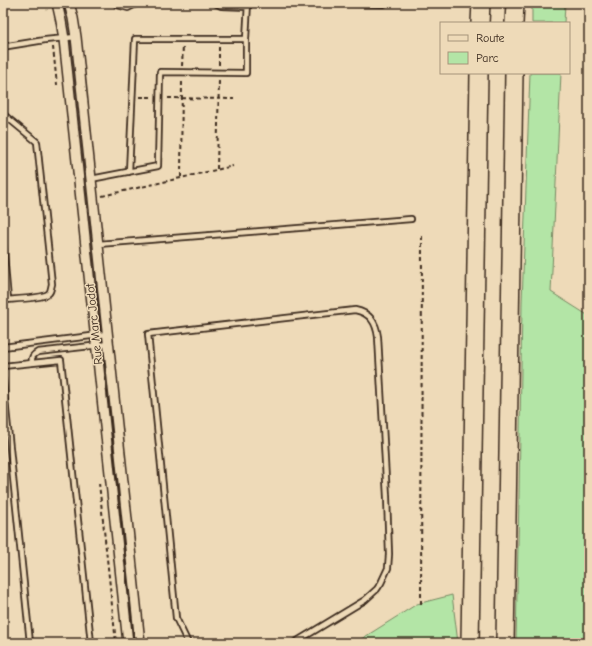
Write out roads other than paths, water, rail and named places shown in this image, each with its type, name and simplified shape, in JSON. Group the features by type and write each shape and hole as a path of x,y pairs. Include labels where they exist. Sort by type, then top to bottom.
{"highway":[{"path":"480,22 481,3"},
{"path":"514,22 515,3"},
{"path":"470,643 479,74"},
{"path":"505,643 514,74"}],"street":[{"name":"Rue Marc Jodot","path":"57,3 64,39 128,643"},
{"name":"Rue Marc Jodot","path":"69,3 76,38 140,643"}],"lane":[{"path":"116,3 117,5 128,8 138,3"},
{"path":"91,179 158,166 160,72 246,73 248,5 221,6 216,3"},
{"path":"344,3 386,3"},
{"path":"3,48 8,46 76,38"},
{"path":"129,172 135,39 246,39"},
{"path":"3,114 37,142 52,284 48,294 42,297 6,300 3,244"},
{"path":"98,244 411,219"},
{"path":"188,643 176,618 148,334 355,310 365,314 373,320 378,337 387,497 388,568 377,589 365,600 294,643"},
{"path":"3,347 108,334"},
{"path":"32,363 32,356 38,352 109,344"},
{"path":"3,366 61,360 91,643"},
{"path":"3,380 30,643"}]}
